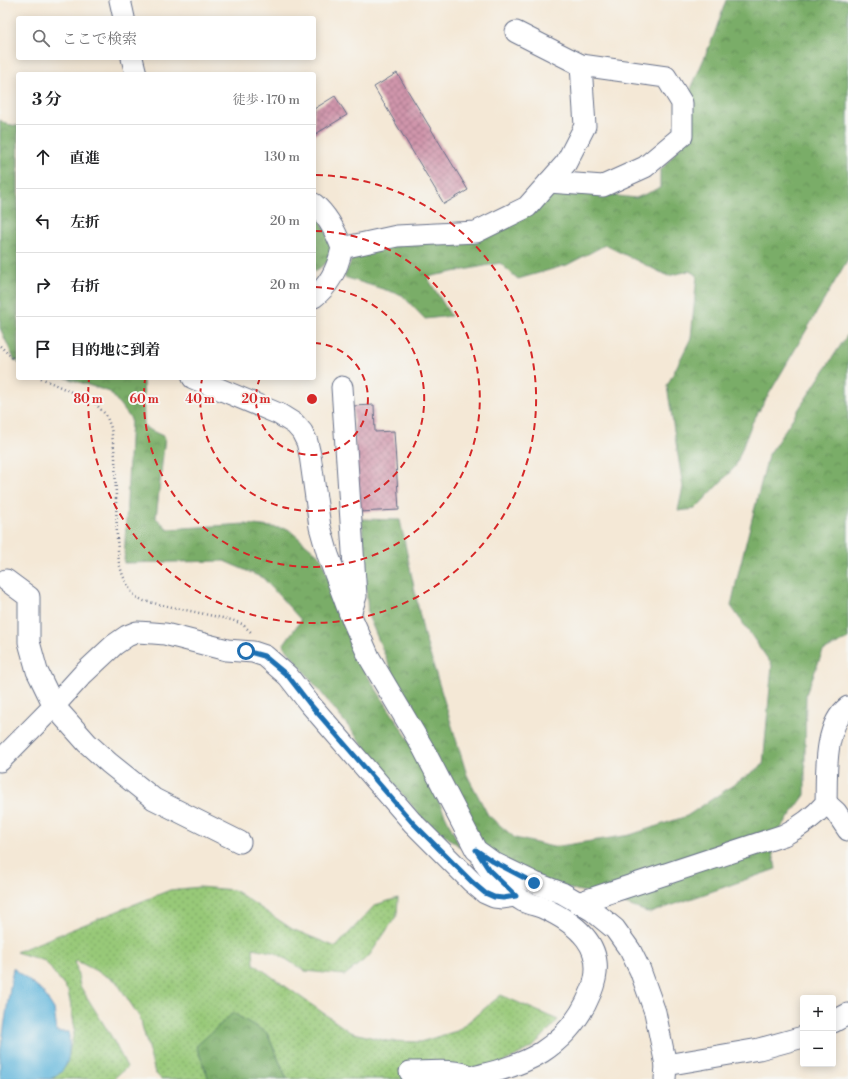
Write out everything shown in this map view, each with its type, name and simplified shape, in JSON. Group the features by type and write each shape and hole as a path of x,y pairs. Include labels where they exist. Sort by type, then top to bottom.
{"street":[{"path":"120,0 124,16"},
{"path":"516,32 581,65 666,77 682,103 682,136 645,167 603,186 550,182"},
{"path":"132,60 136,72"},
{"path":"342,248 397,236 476,232 527,207 566,163 586,126 581,65"},
{"path":"316,206 326,217 338,237 342,248 340,258 331,279 316,295"},
{"path":"198,380 279,414 295,424 302,432 307,442 310,455 320,527 328,555 350,614 369,658 423,748 476,850 489,870 516,896 524,901 539,906 562,917 583,934 593,949 596,961 596,970 593,987 586,1006 572,1026 560,1039 541,1053 522,1063 470,1078 467,1073 410,1072"},
{"path":"342,386 356,596 350,614"},
{"path":"6,580 29,597 29,642 37,671 54,706 87,743 109,763 154,798 240,842"},
{"path":"0,761 83,674 114,645 126,636 137,632 165,634 227,650 253,652 264,656 288,676 309,703 412,822 472,882 485,893 494,897 503,898 516,896"},
{"path":"578,903 784,836 812,818 826,804 828,752 831,737 837,720 848,707"},
{"path":"826,804 836,812 848,830"},
{"path":"476,850 514,873 534,883 562,893 594,911 615,929 630,950 640,970 655,1012 666,1072 800,1038"},
{"path":"836,1020 848,1014"}],"path":[{"path":"0,346 16,361"},
{"path":"45,380 95,403 102,409 109,422 116,456 118,550 123,576 130,590 136,597 144,601 232,620 242,624 257,638 264,656"}],"green space":[{"path":"726,0 848,0 848,259 752,423 735,467 695,509 678,511 683,487 667,386 691,338 697,275 689,271 668,276 605,245 567,265 518,279 500,263 427,277 451,316 425,319 402,295 344,277 353,257 402,242 521,218 559,192 636,198 660,188 660,171 684,142 689,124 691,89 714,35"},
{"path":"0,120 6,124 16,126 16,361 0,328"},
{"path":"316,211 335,250 333,258 316,271"},
{"path":"848,334 848,639 823,651 806,694 805,795 771,842 776,869 650,913 597,894 544,884 477,849 400,691 368,615 362,519 400,520 424,635 467,775 488,815 515,838 553,847 630,835 687,816 763,765 772,665 731,606 768,456"},
{"path":"72,380 143,380 144,427 165,437 156,518 168,529 245,524 288,529 321,557 358,661 414,748 460,847 420,816 283,645 301,620 263,578 224,561 124,563 131,419 110,392"},
{"path":"199,887 234,890 292,929 336,947 375,905 398,898 397,915 369,956 345,975 305,971 276,953 253,948 254,964 350,1032 387,1041 420,1042 457,1031 501,995 558,1020 533,1047 471,1079 287,1079 267,1033 196,1046 209,1079 161,1079 155,1073 140,1018 116,981 75,960 80,986 111,1036 127,1067 113,1079 41,1079 66,1064 75,1029 68,991 45,961 16,952 170,890"},
{"path":"233,1013 267,1033 287,1079 209,1079 196,1046"}],"water":[{"path":"13,968 43,992 54,1009 57,1032 69,1032 69,1053 66,1065 62,1071 50,1079 0,1079 0,1054"}],"building":[{"path":"397,73 468,190 444,204 374,87"},
{"path":"335,96 347,115 316,134 316,108"},
{"path":"374,405 375,432 394,431 399,510 358,512 353,406"}],"route":[{"path":"246,651 264,656 288,676 309,703 412,822 485,893 494,897 503,898 516,896 489,870 476,850 494,862 534,883"}]}
